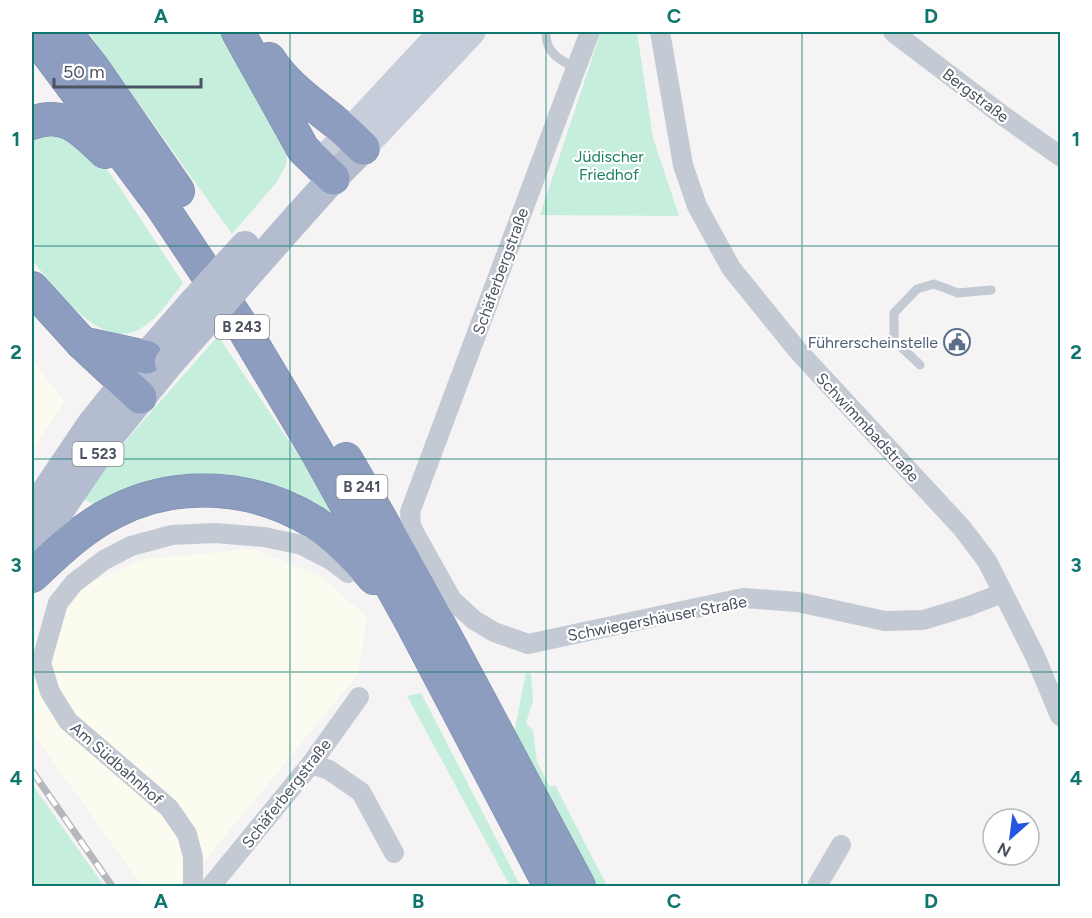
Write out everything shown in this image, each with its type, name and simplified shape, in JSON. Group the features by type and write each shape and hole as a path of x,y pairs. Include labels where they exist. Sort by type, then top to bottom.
{"highway":[{"name":"B 243","path":"32,32 161,205 245,332 317,452 413,625"},
{"path":"64,32 93,68"},
{"name":"B 241","path":"77,32 93,68 266,322 372,502 442,654 467,701 579,886"},
{"path":"238,32 303,149 326,171"},
{"path":"254,32 276,70 295,90 355,141"},
{"path":"32,123 42,119 59,119 77,126 161,205"},
{"path":"32,288 82,344 132,390"},
{"path":"82,344 158,354"},
{"name":"B 241","path":"35,564 91,525 142,500 170,493 193,491 216,490 243,494 289,509 332,536 356,557 413,625 442,654"},
{"name":"B 241","path":"467,701 550,886"}],"main road":[{"path":"355,141 442,32"},
{"path":"158,354 355,141 472,32"},
{"name":"L 523","path":"35,564 112,433 132,390 158,354"},
{"path":"32,513 92,424 132,390"}],"street":[{"name":"Schäferbergstraße","path":"410,512 590,32"},
{"name":"Schwimmbadstraße","path":"660,32 683,165 697,206 731,268 799,352 962,528 987,561 1035,656 1060,716"},
{"name":"Bergstraße","path":"894,32 1002,115 1060,156"},
{"name":"Schwiegershäuser Straße","path":"410,512 411,525 415,534 452,600 483,626 528,644 743,598 798,602 885,621 923,620 966,607 1002,591"},
{"name":"Am Südbahnhof","path":"193,886 193,857 187,834 169,808 68,721 50,693 36,658 58,603 74,583 104,560 131,546 172,535 215,533 264,537 302,545 331,560 348,573"},
{"name":"Schäferbergstraße","path":"211,886 311,764 359,697"},
{"path":"311,764 329,770 361,792 394,853"},
{"path":"817,886 841,845"}],"lane":[{"path":"546,32 546,42 550,50 562,61 576,68"},
{"path":"920,364 894,340 894,314 917,289 934,284 958,294 991,291"}],"shaded area":[{"path":"32,359 64,401 32,452"},
{"path":"254,549 320,576 367,617 358,674 184,886 142,886 32,732 32,643 86,584 145,559"}],"green space":[{"path":"89,32 231,32 287,153 286,165 276,183 232,234 100,49"},
{"name":"Jüdischer Friedhof","path":"601,32 637,32 653,138 679,216 540,215"},
{"path":"58,132 85,144 112,176 183,283 157,315 138,330 123,334 108,331 93,323 65,299 32,260 32,135"},
{"path":"218,336 335,509 329,517 307,501 265,483 224,474 176,475 136,487 95,505 79,497 136,429"},
{"path":"526,673 531,674 533,700 526,723 533,730 537,762 550,787 555,785 607,886 595,886 514,733"},
{"path":"421,693 521,886 510,886 407,696"},
{"path":"32,784 104,886 32,886"}],"railway":[{"path":"32,771 112,886"}],"place":[{"name":"Führerscheinstelle","path":"957,342"}]}
